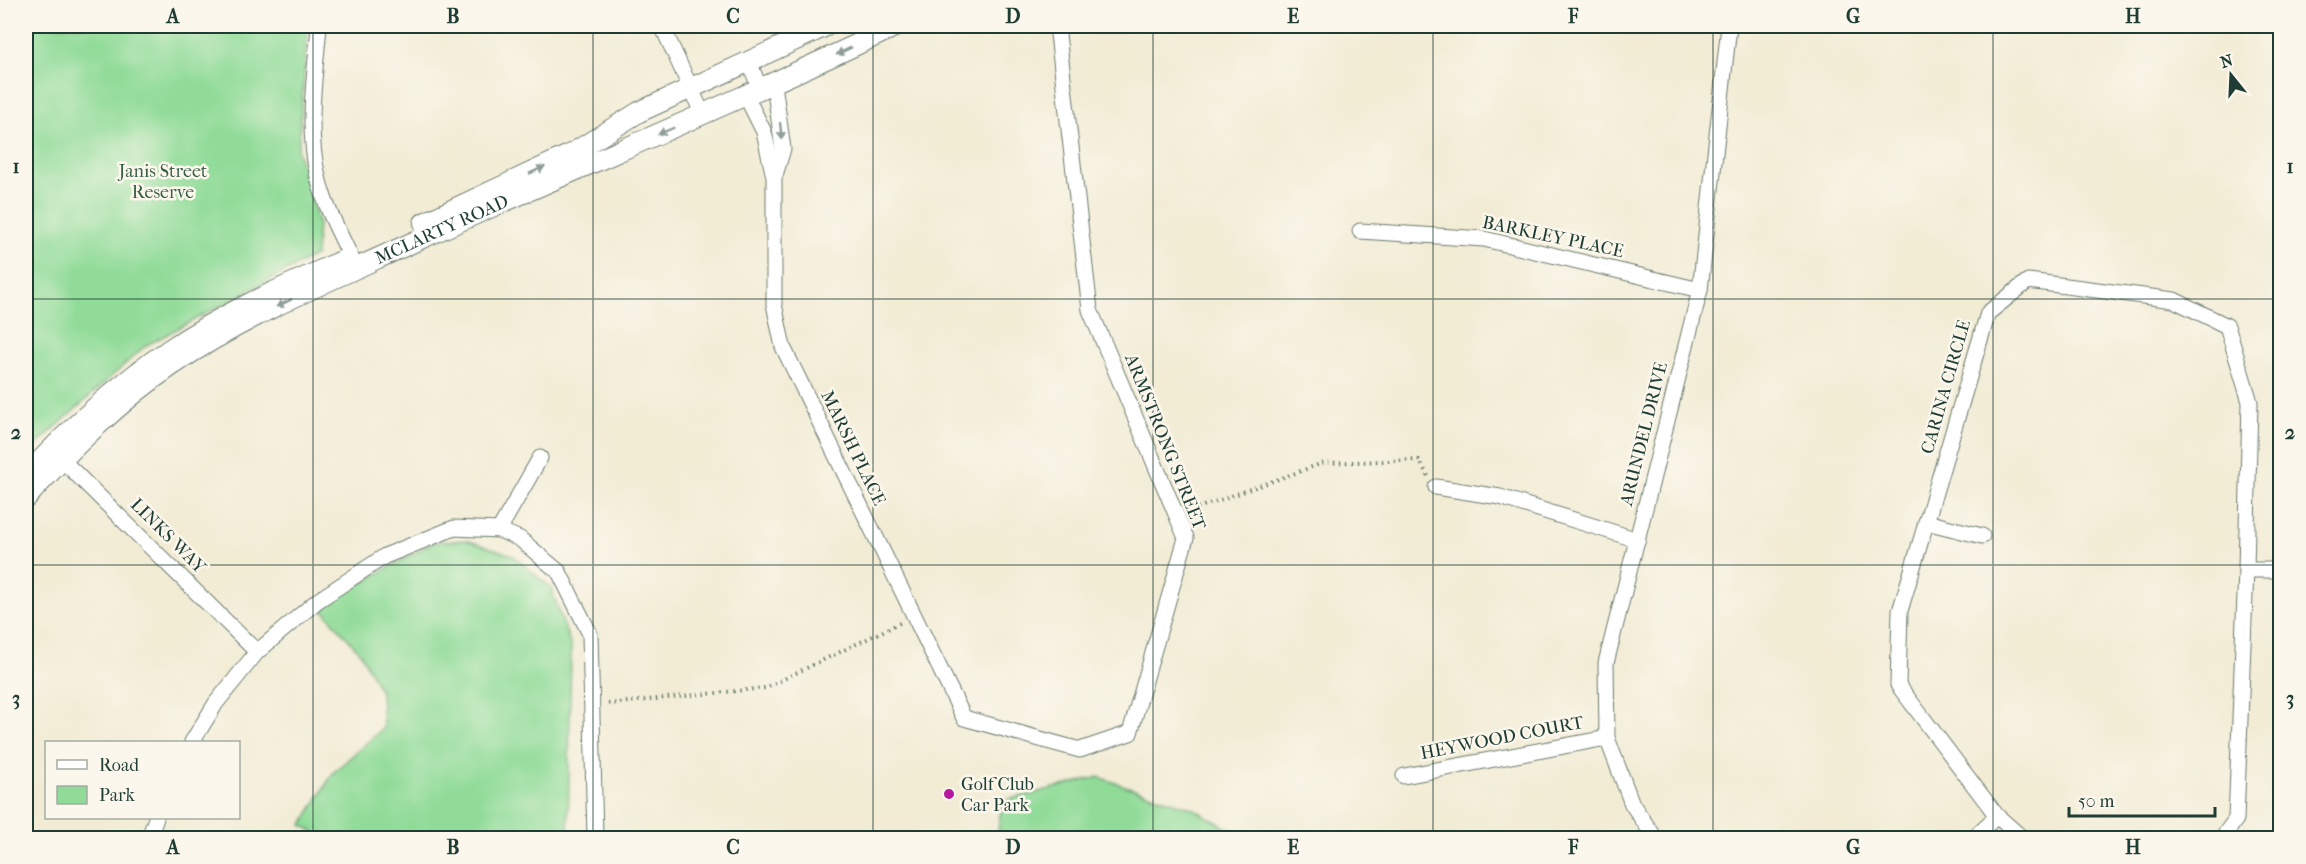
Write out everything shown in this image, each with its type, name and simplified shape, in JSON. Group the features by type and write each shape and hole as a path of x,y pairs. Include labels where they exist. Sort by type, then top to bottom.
{"street":[{"path":"319,26 312,111 315,160 327,205 353,263"},
{"path":"662,26 703,115"},
{"name":"MCLARTY ROAD","path":"353,263 573,153 639,112 826,26"},
{"name":"MCLARTY ROAD","path":"26,498 56,454 110,395 171,349 260,298 353,263 703,115 897,26"},
{"name":"ARMSTRONG STREET","path":"964,718 1080,750 1130,733 1186,538 1090,310 1057,26"},
{"name":"ARUNDEL DRIVE","path":"1656,838 1632,804 1607,738 1606,663 1700,290 1729,26"},
{"path":"749,61 760,90"},
{"name":"MARSH PLACE","path":"760,90 783,149 774,177"},
{"name":"MARSH PLACE","path":"760,90 764,132 774,177 774,304 783,347 964,718"},
{"name":"BARKLEY PLACE","path":"1360,231 1484,239 1700,290"},
{"name":"CARINA CIRCLE","path":"2022,838 1997,816 1898,686 1900,611 1988,314 2028,281 2174,300 2227,326 2250,402 2236,819 2222,838"},
{"name":"MCLARTY ROAD","path":"26,476 56,454"},
{"name":"LINKS WAY","path":"56,454 257,652"},
{"path":"500,530 540,458"},
{"path":"1436,487 1500,496 1638,540"},
{"path":"1926,522 1982,536"},
{"path":"193,741 216,703 257,652 317,601 385,556 454,528 500,530 520,539 559,572 590,634 595,838"},
{"path":"2246,570 2280,570"},
{"name":"HEYWOOD COURT","path":"1404,776 1607,738"},
{"path":"1973,838 1997,816"},
{"path":"149,838 156,819"}],"path":[{"path":"1177,516 1323,463 1419,460 1436,487"},
{"path":"591,705 765,688 914,616"}],"green space":[{"name":"Janis Street Reserve","path":"26,26 308,26 298,152 318,222 316,255 145,346 26,454"},
{"path":"466,540 512,555 551,588 571,646 568,838 324,838 302,825 333,773 383,728 381,693 361,654 323,610 334,598 434,542"},
{"path":"1098,777 1192,808 1245,838 997,838 1002,801"}],"place":[{"name":"Golf Club Car Park","path":"949,794"}]}
